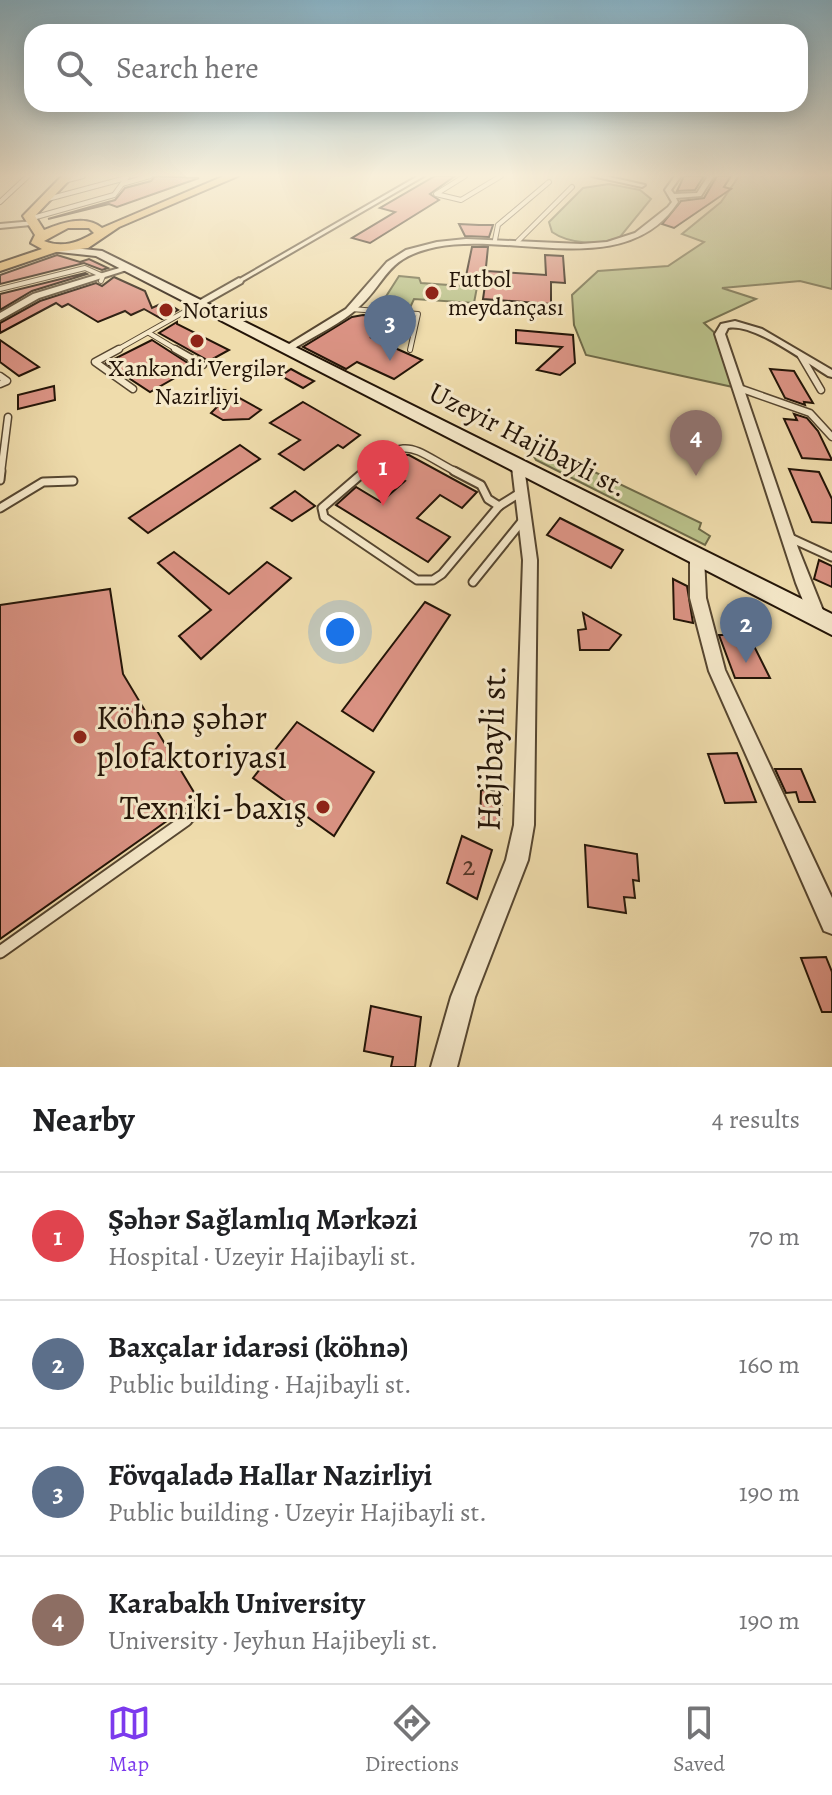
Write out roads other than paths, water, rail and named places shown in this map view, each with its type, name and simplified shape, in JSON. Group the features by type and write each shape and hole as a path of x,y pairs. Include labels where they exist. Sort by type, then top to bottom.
{"main road":[{"path":"0,258 36,226"},
{"path":"35,229 72,226"},
{"path":"35,229 54,249 98,253 95,246 100,235 98,227 93,226"},
{"path":"0,267 54,249 75,247 121,226"},
{"name":"Uzeyir Hajibayli st.","path":"98,253 825,622"}],"street":[{"path":"0,226 35,229"},
{"path":"200,303 335,226"},
{"path":"286,349 351,309 384,268 407,252 458,240 581,245 619,241 635,236 648,226"},
{"path":"0,317 36,296 102,279 129,268"},
{"path":"825,622 784,535 742,389 720,334 724,326 749,327 832,374"},
{"name":"Hajibayli st.","path":"444,1067 463,997 517,860 524,825 530,560 527,516 518,467"},
{"path":"697,557 698,598 717,671 832,923"}],"lane":[{"path":"35,229 42,226"},
{"path":"495,240 498,226"},
{"path":"518,241 533,226"},
{"path":"0,289 85,268 102,279"},
{"path":"133,389 95,362 200,303"},
{"path":"351,309 418,314 410,350"},
{"path":"149,333 203,365"},
{"path":"801,356 821,390"},
{"path":"0,376 7,381 0,384"},
{"path":"742,389 810,413 832,437"},
{"path":"0,480 8,417"},
{"path":"499,506 488,499 481,485 411,448 401,447 391,449 322,508 324,517 337,526 417,580 428,580 442,574 499,506 523,491"},
{"path":"0,508 33,485 57,478 73,481"},
{"path":"473,582 527,516"},
{"path":"784,535 832,557"},
{"path":"0,952 203,808"}],"place":[{"name":"Futbol meydançası","path":"432,293"},
{"name":"Notarius","path":"166,310"},
{"name":"Xankəndi Vergilər Nazirliyi","path":"197,341"},
{"name":"Fövqaladə Hallar Nazirliyi","path":"390,361"},
{"name":"Karabakh University","path":"696,476"},
{"name":"Şəhər Sağlamlıq Mərkəzi","path":"383,506"},
{"name":"Baxçalar idarəsi (köhnə)","path":"746,663"},
{"name":"Köhnə şəhər plofaktoriyası","path":"80,737"},
{"name":"Texniki-baxış","path":"323,807"}]}
